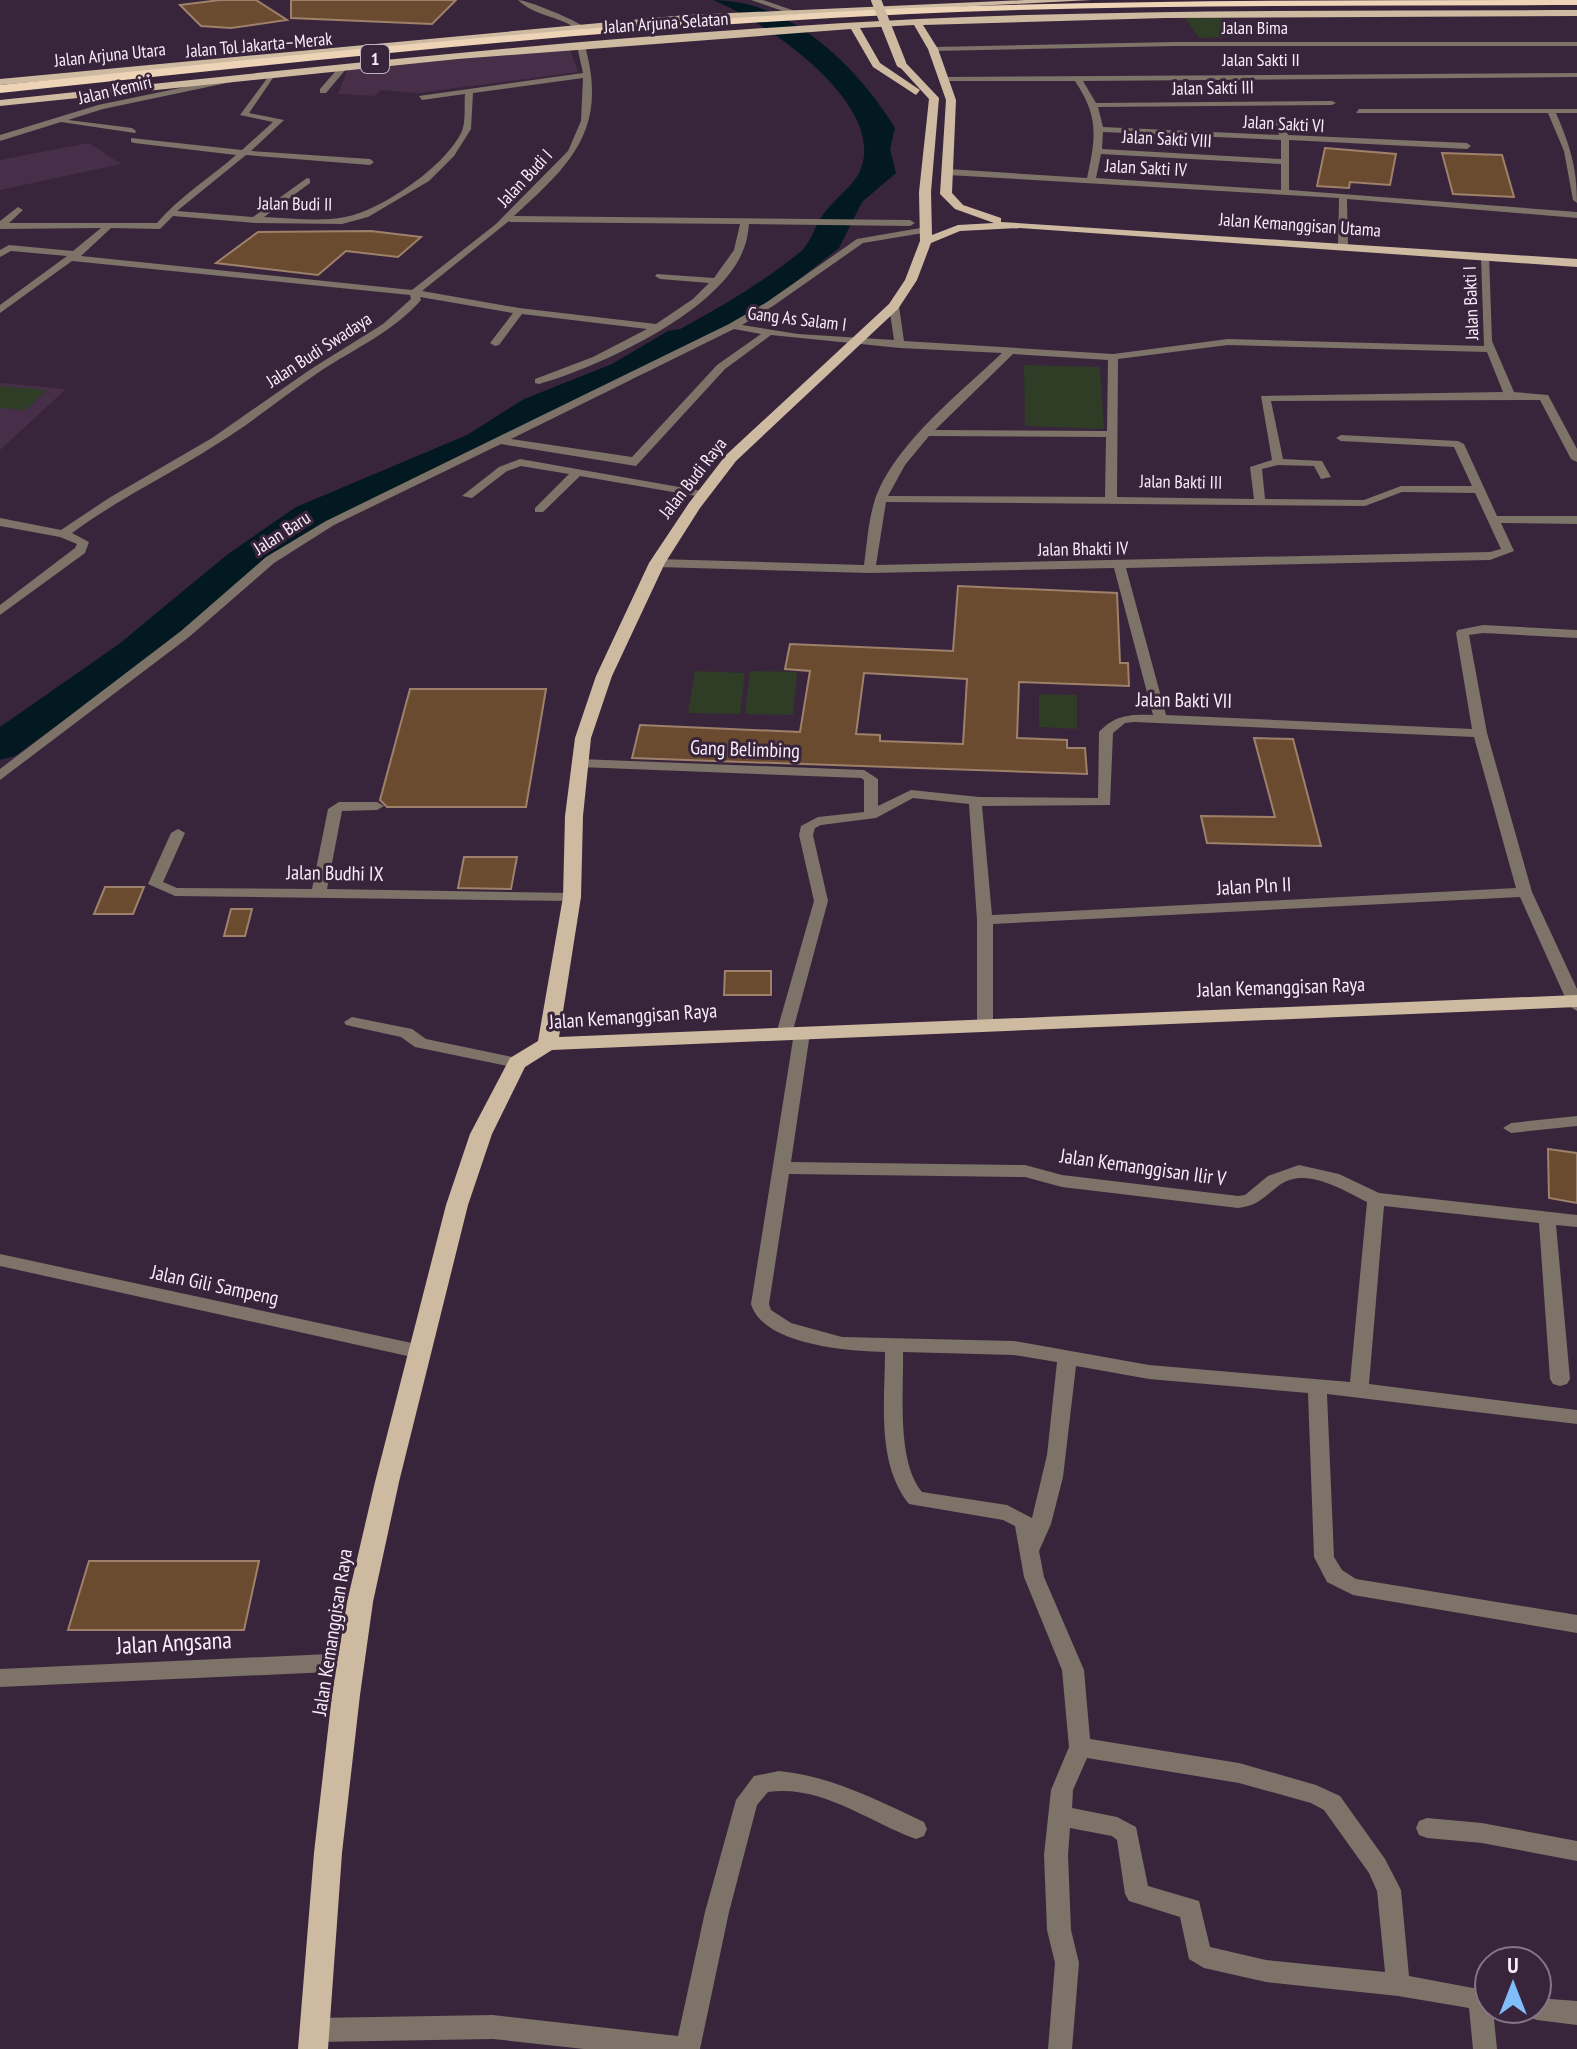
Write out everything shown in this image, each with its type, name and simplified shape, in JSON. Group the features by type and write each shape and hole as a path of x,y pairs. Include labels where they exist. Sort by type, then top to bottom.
{"highway":[{"name":"Jalan Tol Jakarta–Merak","path":"0,95 752,30 797,19 1111,5 1577,2"},
{"name":"Jalan Tol Jakarta–Merak","path":"0,89 724,18 1116,11 1577,11"}],"main road":[{"path":"876,0 903,65 932,94 934,102"},
{"path":"797,19 845,4 1086,0"},
{"path":"797,19 854,26 1182,16 1577,11"},
{"name":"Jalan Arjuna Utara","path":"0,82 580,27 724,18"},
{"path":"917,22 933,49 951,100 948,172"},
{"path":"854,26 876,65 934,102"},
{"name":"Jalan Arjuna Selatan","path":"0,103 752,30"},
{"path":"903,65 951,100"},
{"name":"Jalan Budi Raya","path":"548,1044 572,897 579,763 599,689 657,563 702,494 731,458 773,416 858,342 894,306 911,280 925,231 934,102"},
{"name":"Jalan Kemanggisan Utama","path":"948,172 946,194 952,201 981,215 1020,225"},
{"name":"Jalan Kemanggisan Utama","path":"925,231 1020,225 1577,263"},
{"name":"Jalan Kemanggisan Raya","path":"314,2040 328,1853 360,1602 457,1205 494,1103 517,1063 548,1044 793,1033 985,1016 1576,1003"}],"street":[{"path":"522,0 532,8 563,15 580,27"},
{"path":"755,0 797,19"},
{"path":"1241,44 1247,53"},
{"name":"Jalan Bima","path":"933,49 1241,44 1577,44"},
{"name":"Jalan Budi I","path":"414,293 510,219 579,141 587,102 588,75 581,46"},
{"path":"1252,63 1259,76"},
{"path":"323,91 343,68"},
{"path":"0,226 159,226 218,176 241,152 280,123 244,115 271,75"},
{"path":"422,98 588,75"},
{"name":"Jalan Sakti II","path":"945,79 1577,75"},
{"name":"Jalan Kemiri","path":"0,138 101,107 238,78"},
{"path":"1077,78 1096,105 1099,129 1091,181"},
{"name":"Jalan Budi II","path":"171,213 255,220 356,219 414,186 451,154 467,129 469,91"},
{"name":"Jalan Sakti III","path":"1096,105 1332,103"},
{"path":"1359,111 1577,111"},
{"path":"1551,111 1568,151 1577,200"},
{"path":"1279,120 1285,140 1285,193"},
{"path":"60,121 133,136 241,152 370,162"},
{"name":"Jalan Sakti VI","path":"1099,129 1285,140 1467,146"},
{"name":"Jalan Sakti VIII","path":"1097,151 1284,162"},
{"name":"Jalan Sakti IV","path":"948,172 1343,196 1577,215"},
{"path":"255,220 307,181"},
{"path":"1343,196 1343,247"},
{"path":"0,226 18,210"},
{"path":"510,219 854,223 925,231"},
{"path":"414,293 519,311 655,327 666,325 696,304 716,281 742,243 745,223"},
{"path":"0,310 74,256 109,225"},
{"name":"Jalan Baru","path":"0,776 185,634 270,560 361,506 733,326 860,241 925,231"},
{"name":"Jalan Budi Swadaya","path":"0,254 9,248 216,270 414,293 416,300 375,336 332,360 199,452 122,492 63,534"},
{"name":"Jalan Bakti I","path":"1486,257 1489,349"},
{"path":"660,276 716,281"},
{"path":"894,306 900,345"},
{"path":"495,343 519,311"},
{"name":"Gang As Salam I","path":"733,326 768,333 858,342 1113,357 1228,342 1489,349"},
{"path":"539,381 592,360 655,327"},
{"path":"497,440 634,463 721,367 768,333"},
{"path":"1489,349 1510,395"},
{"path":"869,569 881,499 927,433 1008,353"},
{"path":"1111,499 1113,357"},
{"path":"1278,462 1265,398 1544,397 1577,459"},
{"path":"927,433 1113,434"},
{"path":"1341,438 1456,443 1495,519 1577,520"},
{"path":"468,496 503,469 520,462 702,494"},
{"path":"1260,501 1256,467 1278,462 1318,463 1325,477"},
{"path":"539,510 577,472"},
{"name":"Jalan Bakti III","path":"881,499 1365,503 1401,489 1478,490"},
{"name":"Jalan Bhakti IV","path":"657,563 869,569 1120,567 1490,556 1508,551 1495,519"},
{"path":"0,522 63,534 83,542 81,550 0,611"},
{"path":"1120,567 1160,717"},
{"path":"1576,1003 1525,892 1480,733 1462,633 1483,629 1577,634"},
{"name":"Jalan Bakti VII","path":"979,801 1105,802 1106,732 1121,720 1160,717 1480,733"},
{"name":"Gang Belimbing","path":"579,763 864,774 871,779 871,815"},
{"path":"979,801 911,794 871,815 818,821 808,826 806,835 821,901 793,1033 783,1168 760,1304 763,1314 785,1328 842,1344 894,1348 1014,1348 1149,1372 1359,1390 1577,1417"},
{"path":"979,801 975,805 985,920 985,1016"},
{"path":"319,892 335,809 339,806 377,806"},
{"name":"Jalan Budhi IX","path":"178,833 155,884 175,892 572,897"},
{"name":"Jalan Pln II","path":"985,920 1525,892"},
{"path":"352,1022 406,1033 421,1043 517,1063"},
{"path":"1511,1128 1577,1121"},
{"name":"Jalan Kemanggisan Ilir V","path":"783,1168 1025,1171 1062,1181 1238,1202 1250,1201 1274,1180 1299,1171 1333,1178 1376,1199 1577,1221"},
{"path":"1359,1390 1376,1199"},
{"path":"1547,1217 1560,1379"},
{"name":"Jalan Gili Sampeng","path":"0,1260 421,1352"},
{"path":"894,1348 898,1463 911,1496 1017,1517 1024,1522 1034,1577 1073,1670 1080,1747 1062,1790 1059,1816 1056,1894 1067,1963 1060,2049"},
{"path":"1030,1549 1048,1511 1057,1475 1067,1359"},
{"path":"1317,1387 1324,1557 1329,1572 1353,1587 1577,1624"},
{"name":"Jalan Angsana","path":"0,1678 351,1662"},
{"path":"1080,1747 1239,1773 1316,1795 1332,1803 1362,1843 1389,1890 1398,1985"},
{"path":"314,2040 493,2027 687,2049 717,1912 747,1800 762,1783 788,1781 833,1793 916,1829"},
{"path":"1059,1816 1117,1827 1128,1834 1137,1894 1191,1909 1197,1951 1204,1957 1266,1971 1398,1985 1473,1998"},
{"path":"1427,1828 1482,1833 1577,1851"},
{"path":"1553,2011 1577,2013"},
{"path":"1485,2025 1485,2049"}],"shaded area":[{"path":"570,49 578,72 418,93 381,90 374,96 338,94 348,69"},
{"path":"89,143 121,164 0,190 0,160"},
{"path":"0,383 66,389 0,450"}],"green space":[{"path":"1219,15 1235,37 1199,38 1184,16"},
{"path":"1024,365 1100,367 1104,429 1025,426"},
{"path":"0,386 47,390 26,410 0,408"},
{"path":"695,671 745,673 740,714 688,713"},
{"path":"750,671 797,672 793,715 745,714"},
{"path":"1039,694 1077,695 1077,729 1039,727"}],"water":[{"path":"713,0 741,3 769,11 819,41 841,60 895,128 890,149 896,173 862,202 839,248 760,310 633,373 602,371 728,302 799,253 825,212 860,171 864,145 856,119 839,93 789,45 735,10"}],"building":[{"path":"256,0 287,20 231,28 201,26 180,5"},
{"path":"291,0 456,0 432,24 291,18"},
{"path":"1325,148 1396,154 1390,185 1350,182 1349,188 1317,186"},
{"path":"1442,153 1502,155 1514,197 1453,194"},
{"path":"371,231 421,237 398,257 346,251 318,275 216,263 258,232"},
{"path":"958,586 1117,593 1120,663 1128,663 1129,686 1019,682 1017,738 1067,740 1067,748 1085,748 1087,774 632,758 640,725 800,732 810,671 785,669 790,644 953,651","holes":["864,673 967,679 963,744 880,741 880,735 856,734"]},
{"path":"410,689 546,689 526,807 387,807 380,800"},
{"path":"1254,738 1293,739 1321,846 1207,843 1201,816 1275,817"},
{"path":"464,857 517,857 511,889 458,888"},
{"path":"105,887 144,887 133,914 94,914"},
{"path":"231,909 252,909 245,936 224,936"},
{"path":"725,971 771,971 771,995 724,995"},
{"path":"1548,1149 1577,1153 1577,1203 1549,1198"},
{"path":"89,1561 259,1561 244,1630 68,1630"}],"waterway":[{"path":"0,747 133,652 241,562 309,515 479,442 536,406 624,371 679,338"}]}
